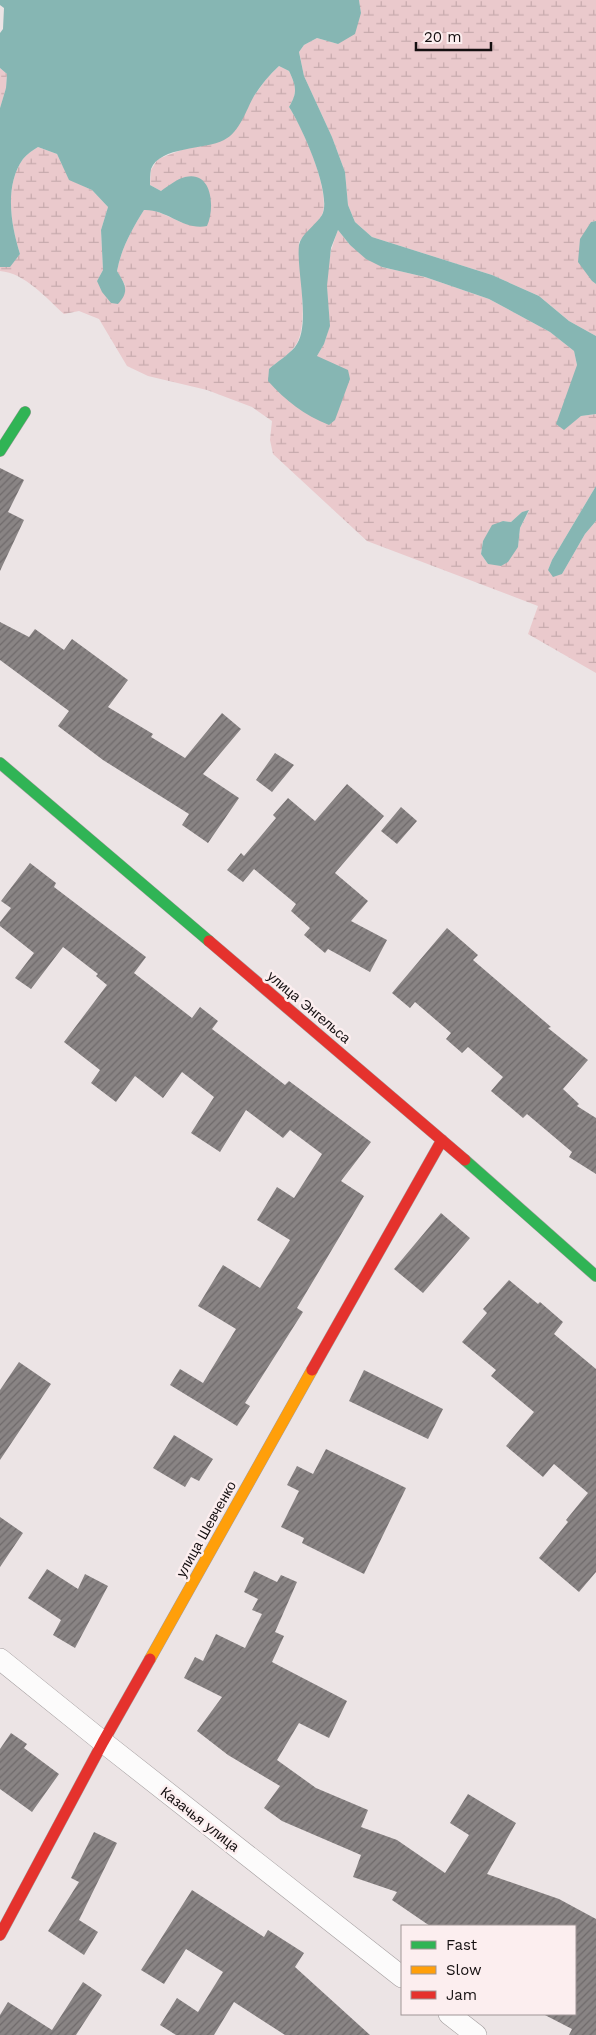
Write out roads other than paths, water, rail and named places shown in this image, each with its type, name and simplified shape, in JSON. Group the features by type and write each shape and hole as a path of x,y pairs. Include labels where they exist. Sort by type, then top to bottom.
{"street":[{"path":"0,451 25,412"},
{"name":"улица Энгельса","path":"0,763 442,1140 596,1276"},
{"name":"улица Шевченко","path":"0,1935 103,1742 442,1140"},
{"name":"Казачья улица","path":"0,1659 401,1976"},
{"path":"450,2015 476,2035"}],"water":[{"path":"0,0 359,0 361,13 355,34 338,44 317,38 304,45 299,52 304,76 332,137 345,172 348,205 355,222 372,237 492,275 539,296 569,321 596,336 596,414 581,416 564,430 556,424 577,365 574,351 550,332 489,299 425,277 382,267 366,259 350,245 338,230 331,248 327,286 330,326 324,344 317,356 348,370 350,379 335,420 329,425 311,417 289,401 268,381 269,369 295,347 300,338 303,312 299,245 303,237 322,215 324,205 320,177 314,160 289,107 295,93 293,81 289,71 279,66 259,88 242,120 230,136 216,143 173,152 156,162 151,169 150,185 161,191 185,177 194,176 201,179 210,192 210,219 207,226 199,227 183,223 160,213 144,210 127,239 121,255 117,271 124,284 125,291 118,304 111,303 102,292 97,281 103,270 101,230 108,207 92,190 69,180 57,154 38,147 23,159 13,181 11,193 12,218 20,254 10,267 0,267 0,108 6,88 7,74 0,68 0,33 3,29 4,8 0,5"},
{"path":"596,221 596,284 578,262 580,239 591,222"},
{"path":"596,486 596,521 585,534 562,574 553,577 548,570 552,560"},
{"path":"529,510 520,528 518,547 508,562 501,566 488,564 481,554 483,541 492,525 503,521 511,522 522,512"}]}
